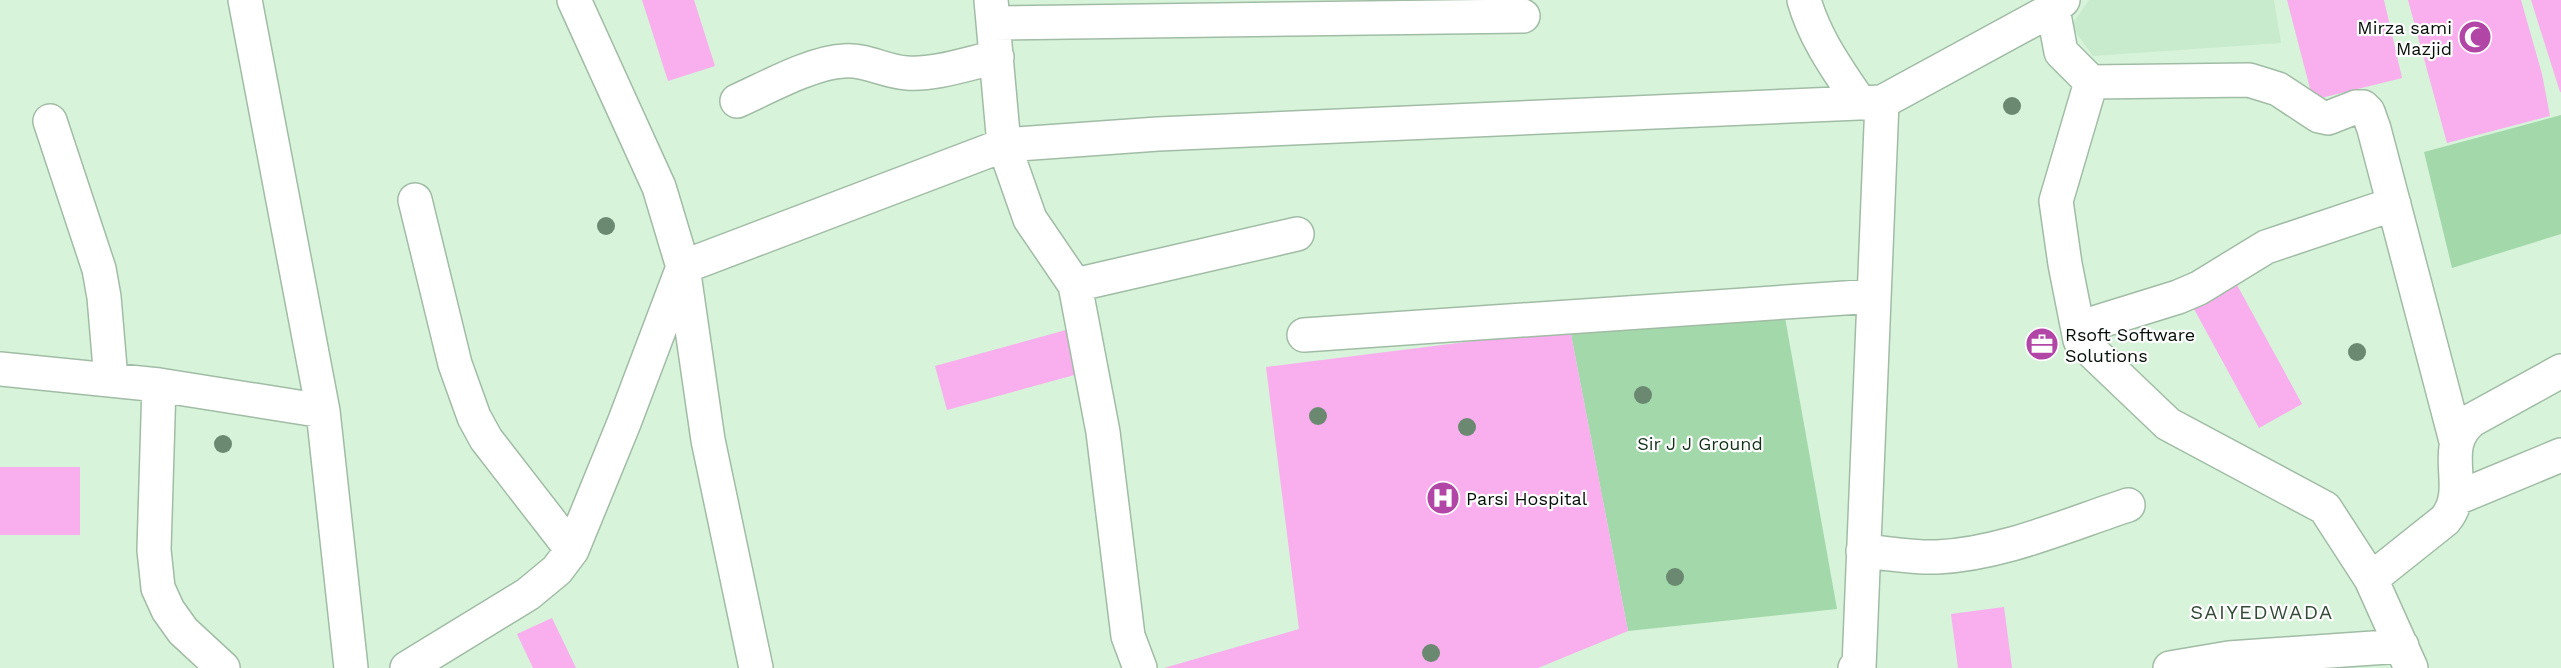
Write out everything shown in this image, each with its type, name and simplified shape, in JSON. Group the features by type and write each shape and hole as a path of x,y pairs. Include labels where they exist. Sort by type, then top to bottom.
{"street":[{"path":"245,0 323,411 351,668"},
{"path":"574,0 659,187 683,267 708,440 756,668"},
{"path":"1804,0 1810,22 1820,42 1871,103 1874,296 1858,668"},
{"path":"418,665 528,594 557,570 572,550 624,423 683,267 1004,145 1167,134 1871,103 2058,5 2061,52 2091,82 2249,80 2278,90 2319,116 2328,118 2356,107 2363,107 2368,112 2456,441 2457,498 2454,510 2445,520 2370,579"},
{"path":"1140,668 1128,636 1103,432 1075,285 1030,219 1004,145 993,11 1523,16"},
{"path":"737,101 827,63 845,60 908,73 928,72 997,57"},
{"path":"2091,82 2056,201 2065,264 2080,340 2168,424 2325,508 2370,579 2407,657 2229,658 2170,668"},
{"path":"50,122 99,268 104,297 111,380"},
{"path":"415,200 455,364 474,417 486,439 572,550"},
{"path":"2078,328 2178,297 2199,288 2273,244 2394,204"},
{"path":"1075,285 1297,234"},
{"path":"1305,335 1874,296"},
{"path":"0,369 159,385 323,411"},
{"path":"2456,441 2463,428 2472,420 2561,371"},
{"path":"159,385 154,550 158,588 168,610 183,631 223,668"},
{"path":"2457,498 2561,455"},
{"path":"1863,551 1936,557 1972,552 2011,543 2128,505"}],"shaded area":[{"path":"2089,0 2274,0 2281,43 2093,56 2071,26"}],"green space":[{"path":"2561,115 2561,234 2452,268 2424,152"},
{"name":"Sir J J Ground","path":"1784,312 1837,609 1628,631 1570,329"}],"building":[{"path":"642,0 694,0 715,66 668,81"},
{"path":"2287,0 2384,0 2402,78 2313,100"},
{"name":"Mirza sami Mazjid","path":"2408,0 2521,0 2542,74 2550,116 2447,143"},
{"path":"2531,0 2561,0 2561,92 2560,92"},
{"path":"2231,274 2302,404 2259,428 2188,298"},
{"name":"Parsi Hospital","path":"1570,329 1628,631 1538,668 1164,668 1299,629 1266,367"},
{"path":"1066,330 1078,374 947,410 935,366"},
{"path":"0,467 80,467 80,535 0,535"},
{"path":"2004,607 2012,668 1958,668 1951,614"},
{"path":"552,618 576,668 533,668 517,634"}],"place":[{"name":"Mirza sami Mazjid","path":"2475,37"},
{"name":"Rsoft Software Solutions","path":"2042,344"},
{"name":"Parsi Hospital","path":"1443,498"}],"district":[{"name":"SAIYEDWADA","path":"2262,612"}]}
